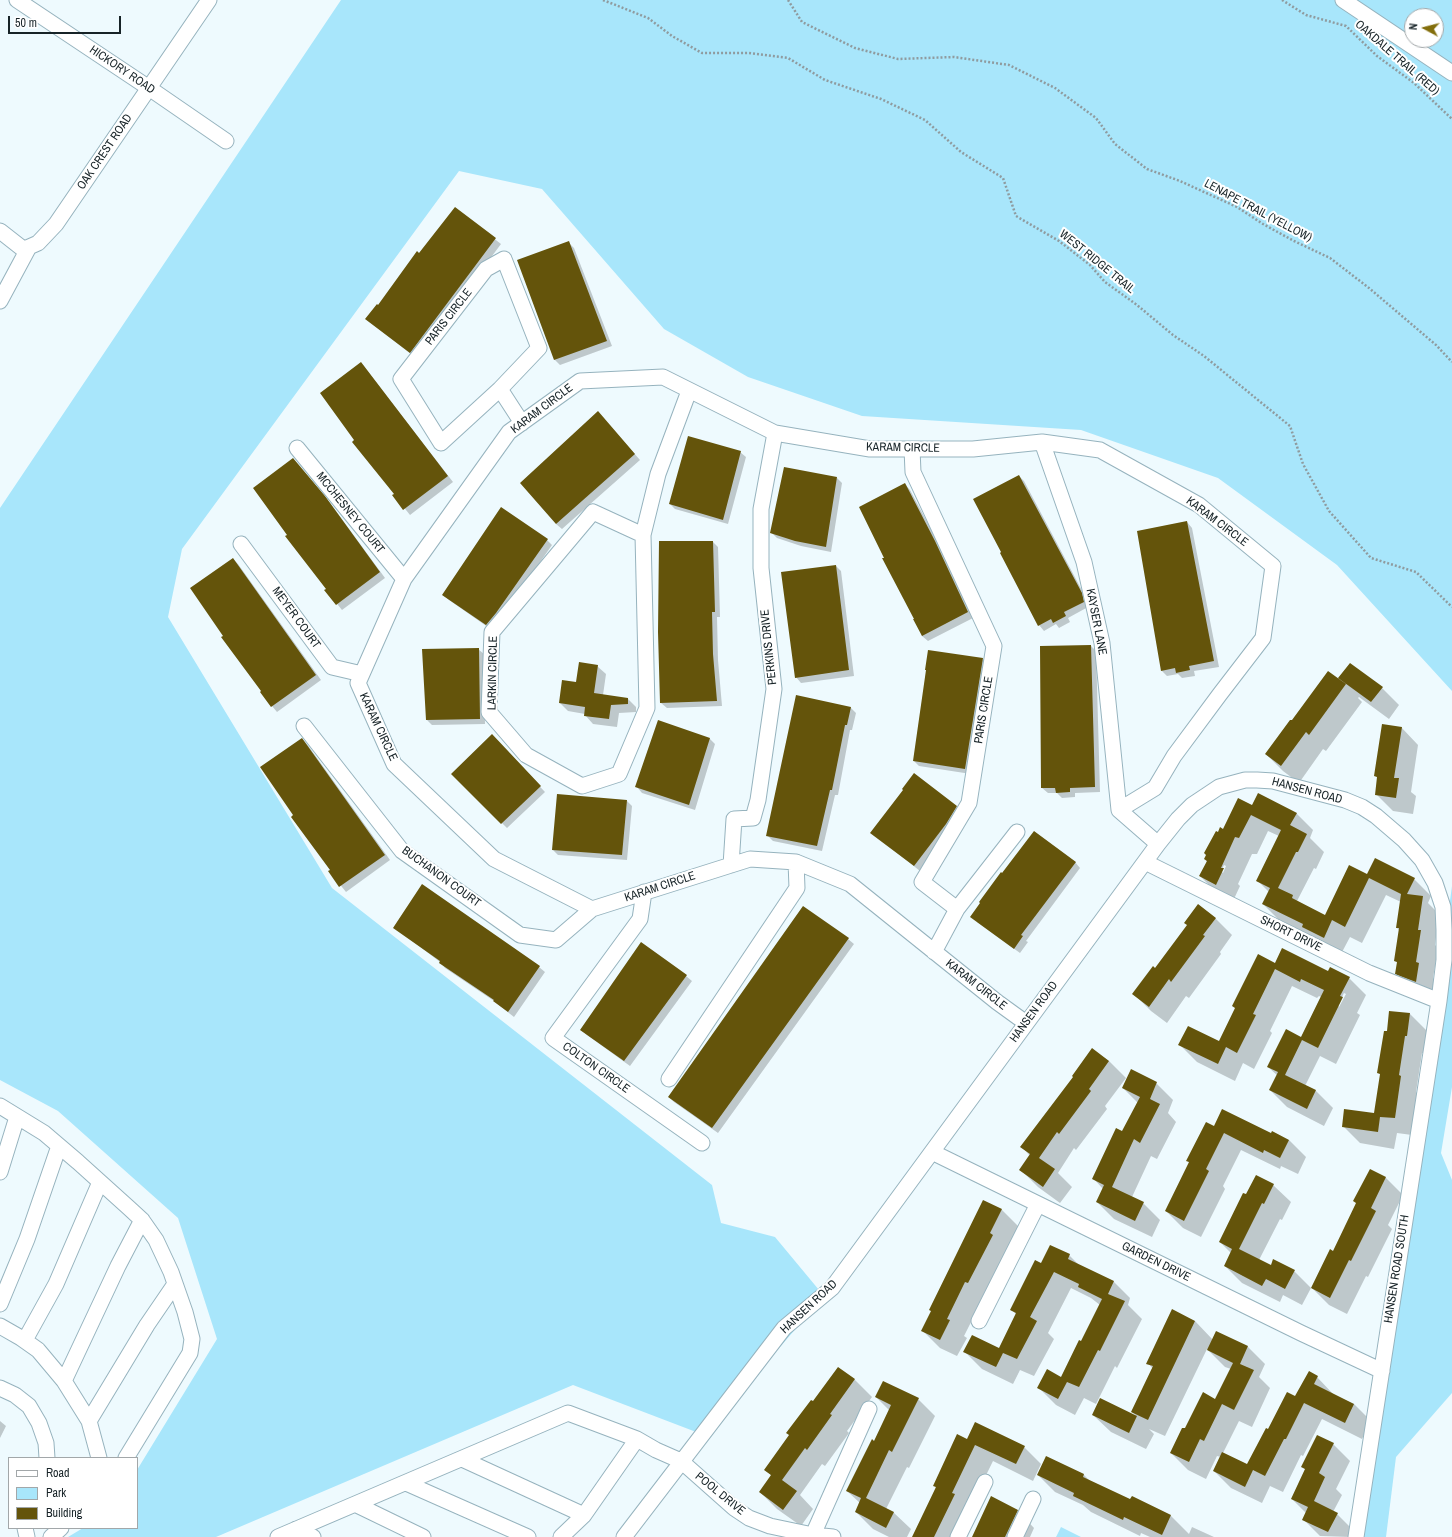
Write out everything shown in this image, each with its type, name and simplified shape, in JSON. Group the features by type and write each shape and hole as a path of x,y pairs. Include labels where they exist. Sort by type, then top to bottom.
{"street":[{"name":"HICKORY ROAD","path":"17,0 226,141"},
{"name":"OAK CREST ROAD","path":"0,301 29,246 38,243 56,224 209,0"},
{"path":"1343,0 1452,73"},
{"path":"0,231 23,249 29,246"},
{"name":"PARIS CIRCLE","path":"504,259 539,348 500,389 442,443 401,379 486,269 504,259"},
{"name":"KARAM CIRCLE","path":"1026,1023 997,1002 850,884 796,862 750,859 592,909 494,859 394,764 358,682 404,579 509,432 580,381 663,377 775,433 870,449 973,448 1042,442 1100,450 1199,505 1273,566 1263,638 1178,750 1155,788 1119,810"},
{"path":"500,389 522,423"},
{"name":"LARKIN CIRCLE","path":"642,535 593,512 492,632 489,712 526,755 582,786 619,774 647,708 642,535 658,474 689,391"},
{"name":"PERKINS DRIVE","path":"731,865 734,819 753,818 758,800 774,689 761,568 761,509 775,433"},
{"name":"KAYSER LANE","path":"1042,442 1084,562 1102,643 1119,810"},
{"name":"MCCHESNEY COURT","path":"297,448 404,579"},
{"name":"PARIS CIRCLE","path":"912,449 913,472 994,646 969,803 922,882 957,909"},
{"name":"MEYER COURT","path":"242,544 332,667 362,674"},
{"name":"BUCHANON COURT","path":"304,726 402,851 520,934 556,940 592,909"},
{"name":"HANSEN ROAD","path":"624,1537 784,1328 832,1288 1158,844 1192,805 1219,787 1245,780 1273,781 1344,800 1362,807 1376,816 1404,840 1422,860 1435,883 1443,907 1444,960 1439,1001"},
{"path":"1119,810 1158,844"},
{"path":"934,952 957,909 1017,832"},
{"path":"669,1078 797,888 796,862"},
{"name":"SHORT DRIVE","path":"1145,862 1369,973 1439,1001"},
{"name":"COLTON CIRCLE","path":"644,892 640,919 553,1038 702,1143"},
{"name":"HANSEN ROAD SOUTH","path":"1356,1537 1439,1001"},
{"path":"0,1106 44,1134 59,1146 142,1220 161,1248 175,1284 192,1339 190,1353 127,1457"},
{"path":"0,1172 18,1117"},
{"path":"0,1304 27,1240 59,1146"},
{"name":"GARDEN DRIVE","path":"932,1152 1301,1333 1382,1371"},
{"path":"25,1340 56,1284 100,1182"},
{"path":"979,1321 1038,1204"},
{"path":"64,1381 142,1220"},
{"path":"89,1421 147,1325 175,1284"},
{"path":"0,1326 25,1340 38,1350 64,1381 89,1421 99,1457"},
{"path":"0,1388 15,1395 29,1406 39,1423 46,1443 47,1457"},
{"path":"813,1536 870,1409"},
{"name":"POOL DRIVE","path":"278,1537 568,1413 637,1439 681,1462 734,1508 749,1518 770,1526 813,1536 833,1537"},
{"path":"561,1537 584,1515 637,1439"},
{"path":"462,1459 584,1515"},
{"path":"958,1537 985,1482"},
{"path":"406,1483 528,1537"},
{"path":"1015,1537 1034,1499"},
{"path":"356,1504 424,1537"},
{"path":"51,1537 60,1529"},
{"path":"296,1529 313,1537"}],"path":[{"name":"WEST RIDGE TRAIL","path":"603,0 607,3 648,18 672,36 702,53 749,53 788,58 825,80 881,99 925,120 961,152 1003,178 1016,216 1059,240 1090,265 1105,282 1204,356 1290,426 1303,464 1329,511 1371,558 1416,572 1452,607"},
{"name":"LENAPE TRAIL (YELLOW)","path":"788,0 802,22 855,48 898,59 954,57 1009,65 1055,88 1096,118 1115,144 1147,169 1180,181 1237,207 1263,224 1330,258 1369,288 1430,340 1452,362"},
{"name":"OAKDALE TRAIL (RED)","path":"1282,0 1306,15 1346,26 1377,56 1414,83 1452,119"}],"green space":[{"path":"341,0 1452,0 1452,691 1337,565 1218,478 1081,430 862,416 748,377 664,329 542,189 459,171 182,549 168,617 332,888 712,1185 721,1223 775,1237 824,1296 704,1435 573,1385 216,1537 68,1537 81,1529 138,1529 138,1468 217,1339 178,1218 58,1111 0,1080 0,508"},
{"path":"1452,886 1452,1087 1441,1153 1452,1180 1452,1393 1396,1457 1386,1537 1363,1537"},
{"path":"1061,1527 1081,1537 1056,1537"}],"building":[{"path":"455,207 496,238 410,353 365,319 377,304 378,305 417,251 419,253"},
{"path":"569,241 607,341 554,360 517,260"},
{"path":"361,362 448,476 403,510 392,495 394,494 352,442 354,440 320,393"},
{"path":"598,411 635,454 556,524 520,483"},
{"path":"688,436 741,451 723,520 669,504"},
{"path":"293,458 325,496 380,572 336,605 324,590 326,589 285,536 287,535 253,488"},
{"path":"784,467 837,477 826,547 795,541 770,533"},
{"path":"1019,475 1082,593 1084,602 1064,612 1066,616 1053,623 1051,619 1038,626 973,499"},
{"path":"905,483 935,541 968,612 922,636 882,558 884,558 859,507"},
{"path":"501,507 548,539 486,625 442,595"},
{"path":"1187,521 1214,661 1189,666 1190,670 1176,673 1175,668 1161,671 1137,531"},
{"path":"659,541 713,541 715,612 712,612 713,654 717,701 660,703 658,632"},
{"path":"233,558 316,675 271,707 221,637 223,636 190,588"},
{"path":"836,565 849,670 795,678 781,572"},
{"path":"1091,645 1095,787 1070,788 1070,792 1056,793 1055,788 1041,788 1040,646"},
{"path":"479,648 480,719 426,720 422,649"},
{"path":"928,650 983,658 965,769 913,761"},
{"path":"579,662 598,665 594,693 628,698 628,704 611,705 609,719 584,716 585,707 559,703 562,680 576,682"},
{"path":"1350,663 1383,687 1371,702 1338,678"},
{"path":"1328,671 1346,684 1309,735 1306,732 1281,766 1265,754"},
{"path":"796,695 851,707 847,725 845,725 832,790 830,790 817,846 766,836"},
{"path":"658,720 710,738 689,805 635,787"},
{"path":"1382,724 1402,727 1394,778 1399,778 1396,798 1375,795 1377,777 1374,776"},
{"path":"492,734 541,786 501,824 451,774"},
{"path":"302,738 385,855 339,887 328,871 330,870 291,817 293,815 260,767"},
{"path":"914,773 957,806 946,824 914,866 870,833"},
{"path":"1258,793 1297,813 1290,825 1307,834 1278,888 1293,895 1292,898 1325,915 1349,865 1367,874 1375,858 1415,878 1407,894 1423,896 1418,930 1421,930 1416,962 1419,963 1416,982 1395,974 1397,962 1394,961 1399,928 1396,928 1401,894 1369,878 1345,927 1332,920 1324,938 1302,927 1303,924 1262,904 1270,888 1256,881 1281,830 1251,815 1239,838 1235,837 1221,868 1224,868 1216,885 1199,876 1207,861 1204,859 1206,855 1204,853 1216,831 1218,832 1220,827 1223,829 1238,798 1252,805"},
{"path":"557,794 627,800 622,855 552,850"},
{"path":"1034,831 1076,862 1021,935 1023,936 1014,949 970,917 1001,872 1002,873"},
{"path":"422,884 540,966 508,1012 493,1001 494,1000 439,963 440,961 393,928"},
{"path":"1198,904 1216,918 1203,935 1205,936 1171,982 1169,979 1149,1007 1132,994 1153,966 1155,968 1187,925 1184,923"},
{"path":"803,906 849,938 712,1128 668,1097"},
{"path":"641,942 687,975 624,1061 580,1030"},
{"path":"1282,948 1328,971 1330,967 1350,977 1340,996 1343,997 1318,1048 1302,1040 1285,1075 1316,1090 1307,1109 1269,1090 1278,1072 1267,1067 1286,1029 1301,1037 1324,990 1301,979 1300,982 1275,969 1253,1014 1256,1015 1237,1053 1226,1047 1218,1064 1178,1045 1188,1026 1219,1041 1235,1008 1232,1006 1258,954 1275,963"},
{"path":"1389,1011 1410,1013 1399,1075 1401,1076 1395,1118 1380,1117 1378,1132 1342,1127 1344,1109 1374,1113 1380,1074 1377,1073 1384,1031 1387,1031"},
{"path":"1092,1048 1109,1061 1089,1089 1091,1091 1059,1134 1057,1132 1039,1158 1055,1169 1043,1187 1019,1170 1030,1154 1020,1147 1073,1077 1072,1076"},
{"path":"1131,1069 1157,1082 1150,1099 1160,1104 1140,1143 1134,1139 1112,1187 1144,1202 1135,1221 1096,1202 1104,1185 1092,1179 1116,1128 1122,1131 1140,1097 1122,1088"},
{"path":"1222,1109 1271,1133 1272,1131 1289,1140 1280,1158 1264,1150 1263,1153 1224,1133 1206,1169 1209,1171 1184,1221 1165,1211 1189,1162 1186,1161 1206,1122 1214,1126"},
{"path":"1370,1169 1386,1177 1371,1208 1376,1211 1351,1261 1349,1260 1330,1298 1311,1288 1330,1249 1333,1251 1356,1203 1353,1201"},
{"path":"1256,1175 1274,1184 1264,1204 1262,1203 1239,1249 1271,1265 1273,1259 1295,1270 1285,1289 1266,1279 1262,1286 1224,1266 1232,1249 1219,1242 1243,1193 1246,1194"},
{"path":"983,1200 1002,1209 990,1233 993,1235 968,1283 965,1282 947,1319 950,1320 940,1340 921,1331 931,1311 929,1310"},
{"path":"1050,1245 1070,1254 1068,1259 1114,1281 1108,1294 1125,1301 1100,1351 1098,1350 1079,1387 1067,1382 1058,1399 1037,1388 1047,1369 1061,1377 1079,1340 1081,1341 1102,1299 1078,1287 1079,1284 1054,1272 1030,1317 1037,1321 1017,1359 1003,1353 996,1367 963,1352 972,1335 999,1348 1016,1313 1010,1310 1035,1260 1041,1263"},
{"path":"1172,1309 1195,1321 1148,1420 1131,1412 1153,1366 1146,1364"},
{"path":"1216,1331 1248,1346 1240,1364 1254,1370 1234,1410 1222,1404 1204,1441 1200,1439 1189,1462 1170,1453 1182,1428 1185,1428 1203,1392 1215,1399 1233,1363 1207,1350"},
{"path":"838,1367 855,1379 807,1450 805,1448 782,1480 797,1491 783,1510 759,1492 771,1475 764,1470 789,1435 786,1433 811,1400 813,1401"},
{"path":"1309,1371 1318,1376 1314,1384 1354,1404 1345,1423 1304,1403 1265,1476 1253,1470 1245,1487 1213,1471 1222,1452 1247,1464 1266,1428 1268,1429 1287,1392 1295,1396"},
{"path":"883,1381 919,1398 892,1452 889,1450 866,1498 894,1512 886,1528 855,1512 861,1498 846,1491 872,1439 874,1441 891,1405 875,1397"},
{"path":"1100,1398 1137,1416 1129,1433 1092,1415"},
{"path":"975,1422 1025,1446 1016,1464 975,1445 952,1493 955,1494 934,1537 912,1537 936,1487 933,1486 957,1434 967,1439"},
{"path":"1317,1435 1334,1443 1319,1473 1325,1477 1314,1501 1338,1513 1328,1532 1302,1520 1308,1507 1291,1499 1305,1469 1301,1467"},
{"path":"1046,1456 1084,1474 1083,1477 1130,1499 1132,1496 1171,1515 1162,1535 1124,1517 1123,1520 1073,1496 1074,1493 1037,1475"},
{"path":"991,1496 1018,1510 1005,1537 972,1537"}]}
